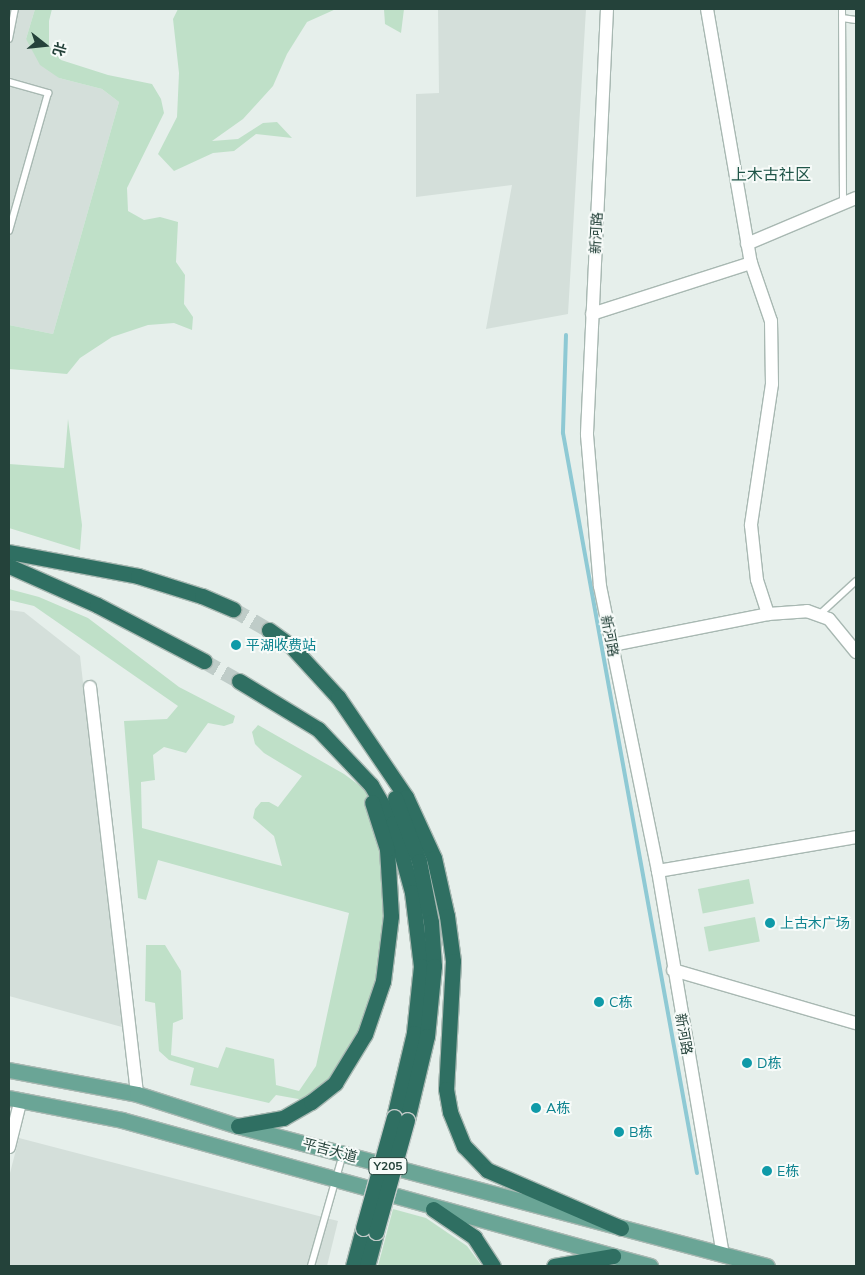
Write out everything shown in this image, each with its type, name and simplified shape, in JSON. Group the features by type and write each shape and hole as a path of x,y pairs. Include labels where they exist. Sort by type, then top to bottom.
{"highway":[{"path":"9,547 105,571"},
{"path":"9,552 171,584 233,610"},
{"path":"9,566 97,606 204,661"},
{"path":"9,575 97,606"},
{"path":"269,630 292,647 338,697 406,797 434,858 447,916 453,961 446,1089 450,1112 464,1146 487,1170 621,1228"},
{"path":"239,681 318,730 371,785 383,802 406,864 418,924 419,1000 400,1119"},
{"path":"338,697 405,818 419,861 431,922 432,1001 369,1230 353,1266"},
{"path":"238,1126 283,1118 311,1102 335,1083 365,1034 383,982 391,916 391,880 380,819 356,775 318,730"},
{"path":"433,1208 474,1237 493,1266"},
{"path":"367,1266 369,1230"},
{"path":"554,1266 613,1256"}],"main road":[{"name":"平吉大道","path":"9,1070 136,1094 238,1126 767,1266"},
{"name":"平吉大道","path":"15,1098 122,1120 336,1178 433,1208 650,1266"}],"street":[{"name":"新河路","path":"607,9 587,435 600,586 658,871 723,1255"},
{"path":"706,9 747,244 751,263 771,321 772,384 751,525 757,580 768,614"},
{"path":"747,244 856,198"},
{"path":"592,314 751,263"},
{"path":"612,645 768,614 807,612 829,619 856,652"},
{"path":"90,687 136,1094"},
{"path":"658,871 856,837"},
{"path":"674,970 856,1023"},
{"path":"9,1147 15,1098"}],"lane":[{"path":"9,39 14,9"},
{"path":"842,9 843,204"},
{"path":"842,18 856,20"},
{"path":"9,82 48,93 9,231"},
{"path":"819,616 856,581"},
{"path":"311,1266 343,1154"}],"shaded area":[{"path":"9,9 35,9 26,39 59,78 102,89 119,102 53,334 9,325"},
{"path":"438,9 586,9 568,314 486,329 512,185 416,197 416,94 439,93"},
{"path":"9,610 24,612 80,656 122,1027 9,996"},
{"path":"19,1138 338,1221 327,1266 9,1266 9,1177"}],"green space":[{"path":"35,9 52,9 49,21 49,46 61,60 108,75 152,84 161,99 164,113 127,188 128,211 144,220 160,217 178,222 176,262 185,275 184,304 193,317 192,330 174,323 148,325 112,337 80,358 67,374 9,369 9,325 53,334 119,102 102,89 59,78 40,65 26,39"},
{"path":"178,9 336,9 307,22 287,54 273,86 243,119 212,141 238,139 263,123 277,122 292,138 256,134 234,151 213,153 174,171 158,154 177,117 179,73 173,19"},
{"path":"384,9 404,9 401,33 385,24"},
{"path":"68,419 82,525 80,550 9,528 9,464 64,468"},
{"path":"9,589 39,597 88,618 179,687 235,716 233,723 224,726 208,723 186,753 164,747 153,755 155,780 141,782 142,828 282,866 274,836 253,818 255,809 261,802 269,802 278,807 302,776 264,753 255,744 252,732 258,725 344,774 363,788 376,807 396,926 350,1068 304,1100 276,1095 269,1103 190,1085 194,1068 169,1060 159,1051 155,1003 145,1001 146,945 165,945 181,971 183,1019 173,1023 171,1055 218,1068 226,1047 274,1059 276,1085 299,1091 316,1066 349,913 158,860 146,900 138,898 124,721 167,719 178,706 34,606 9,600"},
{"path":"749,879 754,904 703,913 698,889"},
{"path":"755,917 760,942 709,951 704,927"},
{"path":"393,1209 426,1218 467,1246 482,1266 378,1266"}],"waterway":[{"path":"566,335 563,433 697,1173"}],"tunnel":[{"path":"233,609 269,630"},
{"path":"204,661 239,681"}],"place":[{"name":"平湖收费站","path":"236,645"},
{"name":"上古木广场","path":"770,923"},
{"name":"C栋","path":"599,1002"},
{"name":"D栋","path":"747,1063"},
{"name":"A栋","path":"536,1108"},
{"name":"B栋","path":"619,1132"},
{"name":"E栋","path":"767,1171"}],"district":[{"name":"上木古社区","path":"771,174"}]}
